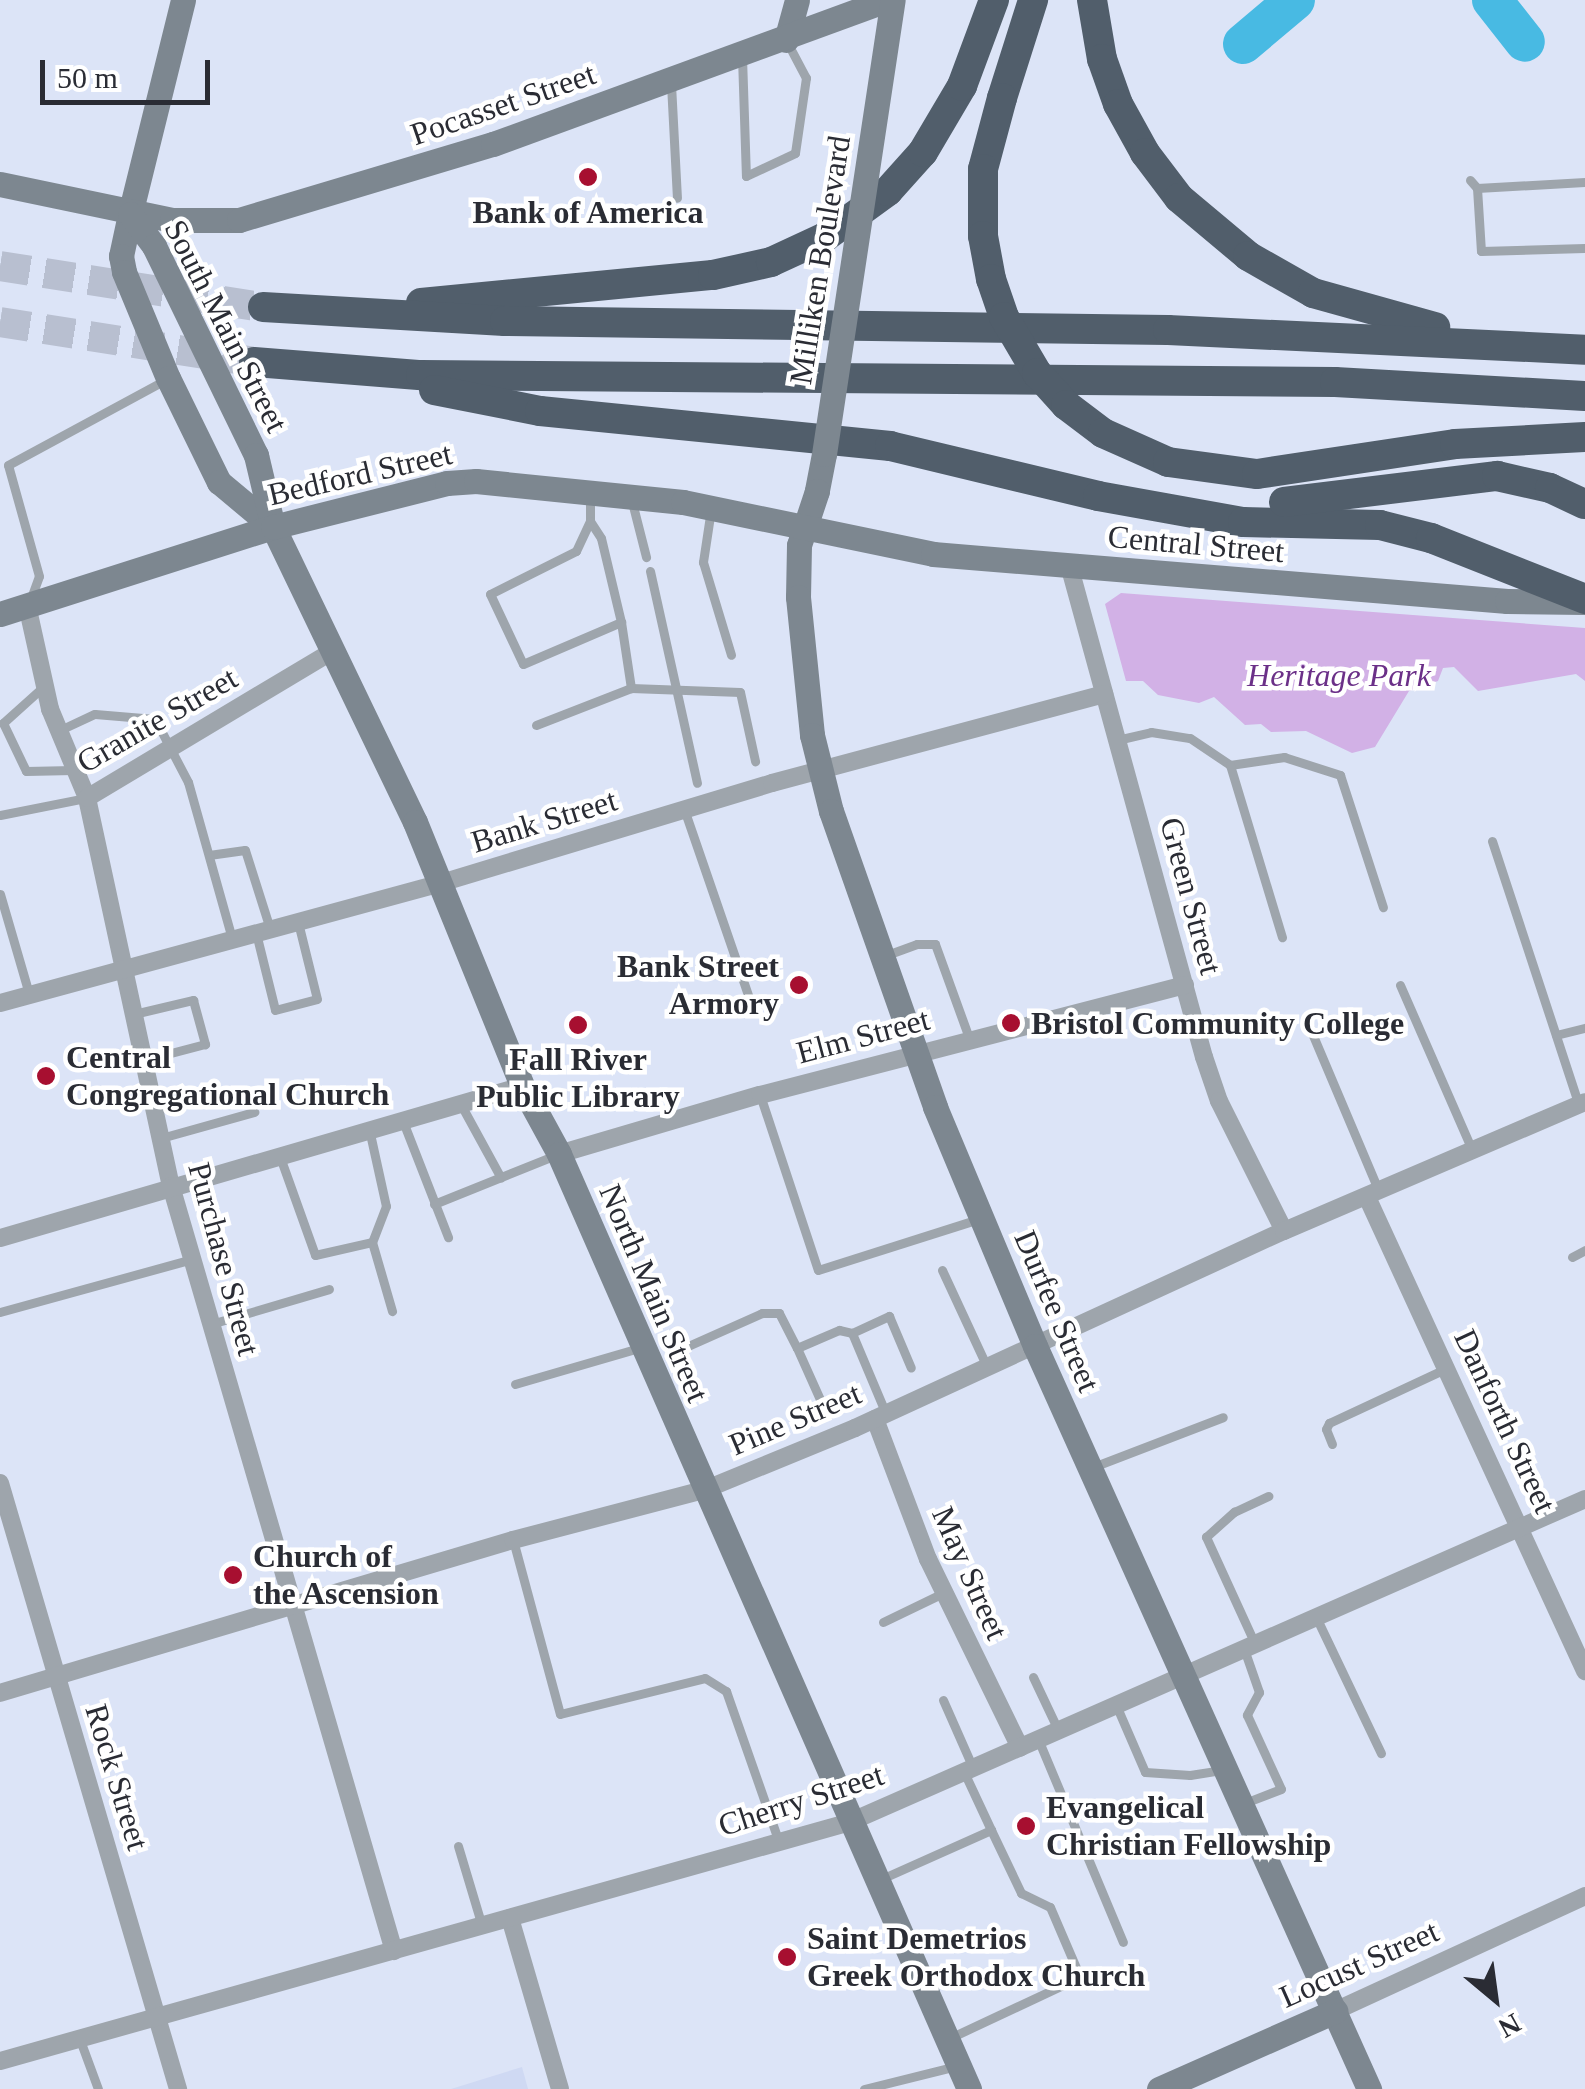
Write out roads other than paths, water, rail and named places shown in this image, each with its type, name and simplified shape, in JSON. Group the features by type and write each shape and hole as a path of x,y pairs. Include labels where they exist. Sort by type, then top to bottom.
{"highway":[{"path":"374,310 473,295 713,275 771,262 799,250 848,222 908,171 950,110 994,0"},
{"path":"1033,0 983,169 983,236 991,280 1004,317 1037,373 1066,405 1103,433 1168,462 1257,474 1455,444 1585,437"},
{"path":"1092,0 1102,59 1118,104 1170,187 1248,256 1298,285 1340,302 1516,346"},
{"path":"263,308 374,310 505,322 1168,330 1585,350"},
{"path":"254,362 505,378 1335,382 1585,396"},
{"path":"338,370 540,411 890,446 1243,522 1353,522 1406,530 1585,600"},
{"path":"1132,500 1314,500 1497,476 1550,488 1585,504"}],"main road":[{"name":"South Main Street","path":"183,0 130,214 122,256 124,272 168,378 219,482 272,527"},
{"path":"786,40 798,0"},
{"name":"Pocasset Street","path":"0,184 130,214 213,223 239,220 492,144 890,0"},
{"name":"Milliken Boulevard","path":"804,527 824,454 890,0"},
{"name":"South Main Street","path":"130,214 154,246 256,455 272,527"},
{"name":"Bedford Street","path":"0,614 272,527 462,481 711,506 804,527"},
{"name":"North Main Street","path":"272,527 334,650 441,884 522,1086 559,1154 969,2089"},
{"name":"Central Street","path":"804,527 933,554 1507,601 1585,600"},
{"name":"Durfee Street","path":"804,527 798,557 800,644 820,773 916,1053 1035,1346 1369,2089"},
{"name":"Locust Street","path":"1158,2089 1334,2011"}],"street":[{"name":"Green Street","path":"1069,566 1219,1100 1284,1231"},
{"name":"Purchase Street","path":"27,605 45,686 87,798 171,1185 394,1951"},
{"name":"Granite Street","path":"87,798 334,650"},
{"name":"Bank Street","path":"0,1003 441,884 684,809 1104,694"},
{"name":"Elm Street","path":"559,1154 969,1038 1185,985"},
{"path":"0,1238 171,1185 522,1086"},
{"name":"Pine Street","path":"0,1693 513,1540 704,1490 880,1416 1284,1231 1583,1109"},
{"name":"Danforth Street","path":"1373,1194 1447,1368 1585,1671"},
{"name":"May Street","path":"880,1416 943,1592 1020,1748"},
{"name":"Rock Street","path":"0,1482 178,2089"},
{"name":"Cherry Street","path":"0,2061 850,1822 1585,1499"},
{"name":"Locust Street","path":"1334,2011 1585,1896"},
{"path":"510,1918 560,2089"}],"lane":[{"path":"742,55 746,176 795,153 806,78 786,40"},
{"path":"671,81 677,198"},
{"path":"1585,182 1474,184 1481,250 1585,248"},
{"name":"Purchase Street","path":"27,605 39,576 8,466 168,378"},
{"path":"590,491 590,520 576,552 490,594 522,664 621,622"},
{"path":"630,496 646,557"},
{"path":"711,506 703,562 731,656"},
{"path":"590,520 601,538 621,622 631,688"},
{"path":"650,571 697,782"},
{"path":"45,686 3,723 26,771 77,770"},
{"path":"536,724 631,688 740,692 756,760"},
{"path":"60,730 95,714 156,719 173,746 232,939"},
{"path":"1117,740 1151,732 1190,738 1230,765 1282,936"},
{"path":"1230,765 1284,757 1340,775 1383,908"},
{"name":"Granite Street","path":"0,815 87,798"},
{"path":"684,809 752,1006"},
{"path":"1492,841 1583,1109"},
{"path":"208,856 245,850 275,1010 317,999 298,922"},
{"path":"0,894 29,994"},
{"path":"881,956 918,944 935,944 969,1038"},
{"path":"1400,985 1474,1152"},
{"path":"134,1014 192,1000 205,1044 144,1060"},
{"path":"1309,1026 1373,1194"},
{"path":"1556,1035 1585,1028"},
{"path":"760,1095 818,1270 982,1218"},
{"path":"460,1103 500,1178"},
{"path":"160,1138 254,1112"},
{"path":"402,1119 448,1237"},
{"path":"368,1129 386,1206 372,1242 392,1311"},
{"path":"279,1154 315,1255 372,1242"},
{"path":"434,1204 559,1154"},
{"path":"1572,1257 1585,1250"},
{"path":"0,1312 192,1260"},
{"path":"942,1270 987,1367"},
{"path":"211,1324 329,1289"},
{"path":"688,1346 762,1313 779,1313 823,1406"},
{"path":"796,1348 839,1330 852,1333 889,1316 912,1368"},
{"path":"852,1333 880,1416"},
{"path":"515,1384 642,1347"},
{"path":"1332,1444 1326,1429 1329,1423 1447,1368"},
{"path":"1090,1468 1223,1417"},
{"path":"1242,1804 1281,1789 1247,1715 1259,1692 1250,1646 1206,1537 1234,1512 1268,1496"},
{"path":"513,1540 560,1714 706,1678 726,1690 778,1842"},
{"path":"882,1622 943,1592"},
{"path":"1316,1617 1381,1753"},
{"path":"1034,1678 1058,1730"},
{"path":"943,1700 991,1830 1020,1893 1050,1907 1080,1977 946,2040"},
{"path":"1116,1705 1144,1772 1190,1775 1226,1769"},
{"path":"1038,1739 1123,1942"},
{"path":"876,1881 991,1830"},
{"path":"458,1846 482,1926"},
{"path":"80,2039 98,2089"},
{"path":"864,2089 958,2065"}],"waterway":[{"path":"1243,44 1295,0"},
{"path":"1492,0 1525,42"}],"tunnel":[{"path":"0,266 263,307"},
{"path":"0,322 254,362"}],"place":[{"name":"Bank of America","path":"588,177"},
{"name":"Bank Street Armory","path":"799,985"},
{"name":"Bristol Community College","path":"1011,1023"},
{"name":"Fall River Public Library","path":"578,1025"},
{"name":"Central Congregational Church","path":"46,1076"},
{"name":"Church of the Ascension","path":"233,1575"},
{"name":"Evangelical Christian Fellowship","path":"1026,1826"},
{"name":"Saint Demetrios Greek Orthodox Church","path":"787,1957"}],"park label":[{"name":"Heritage Park","path":"1339,675"}]}
